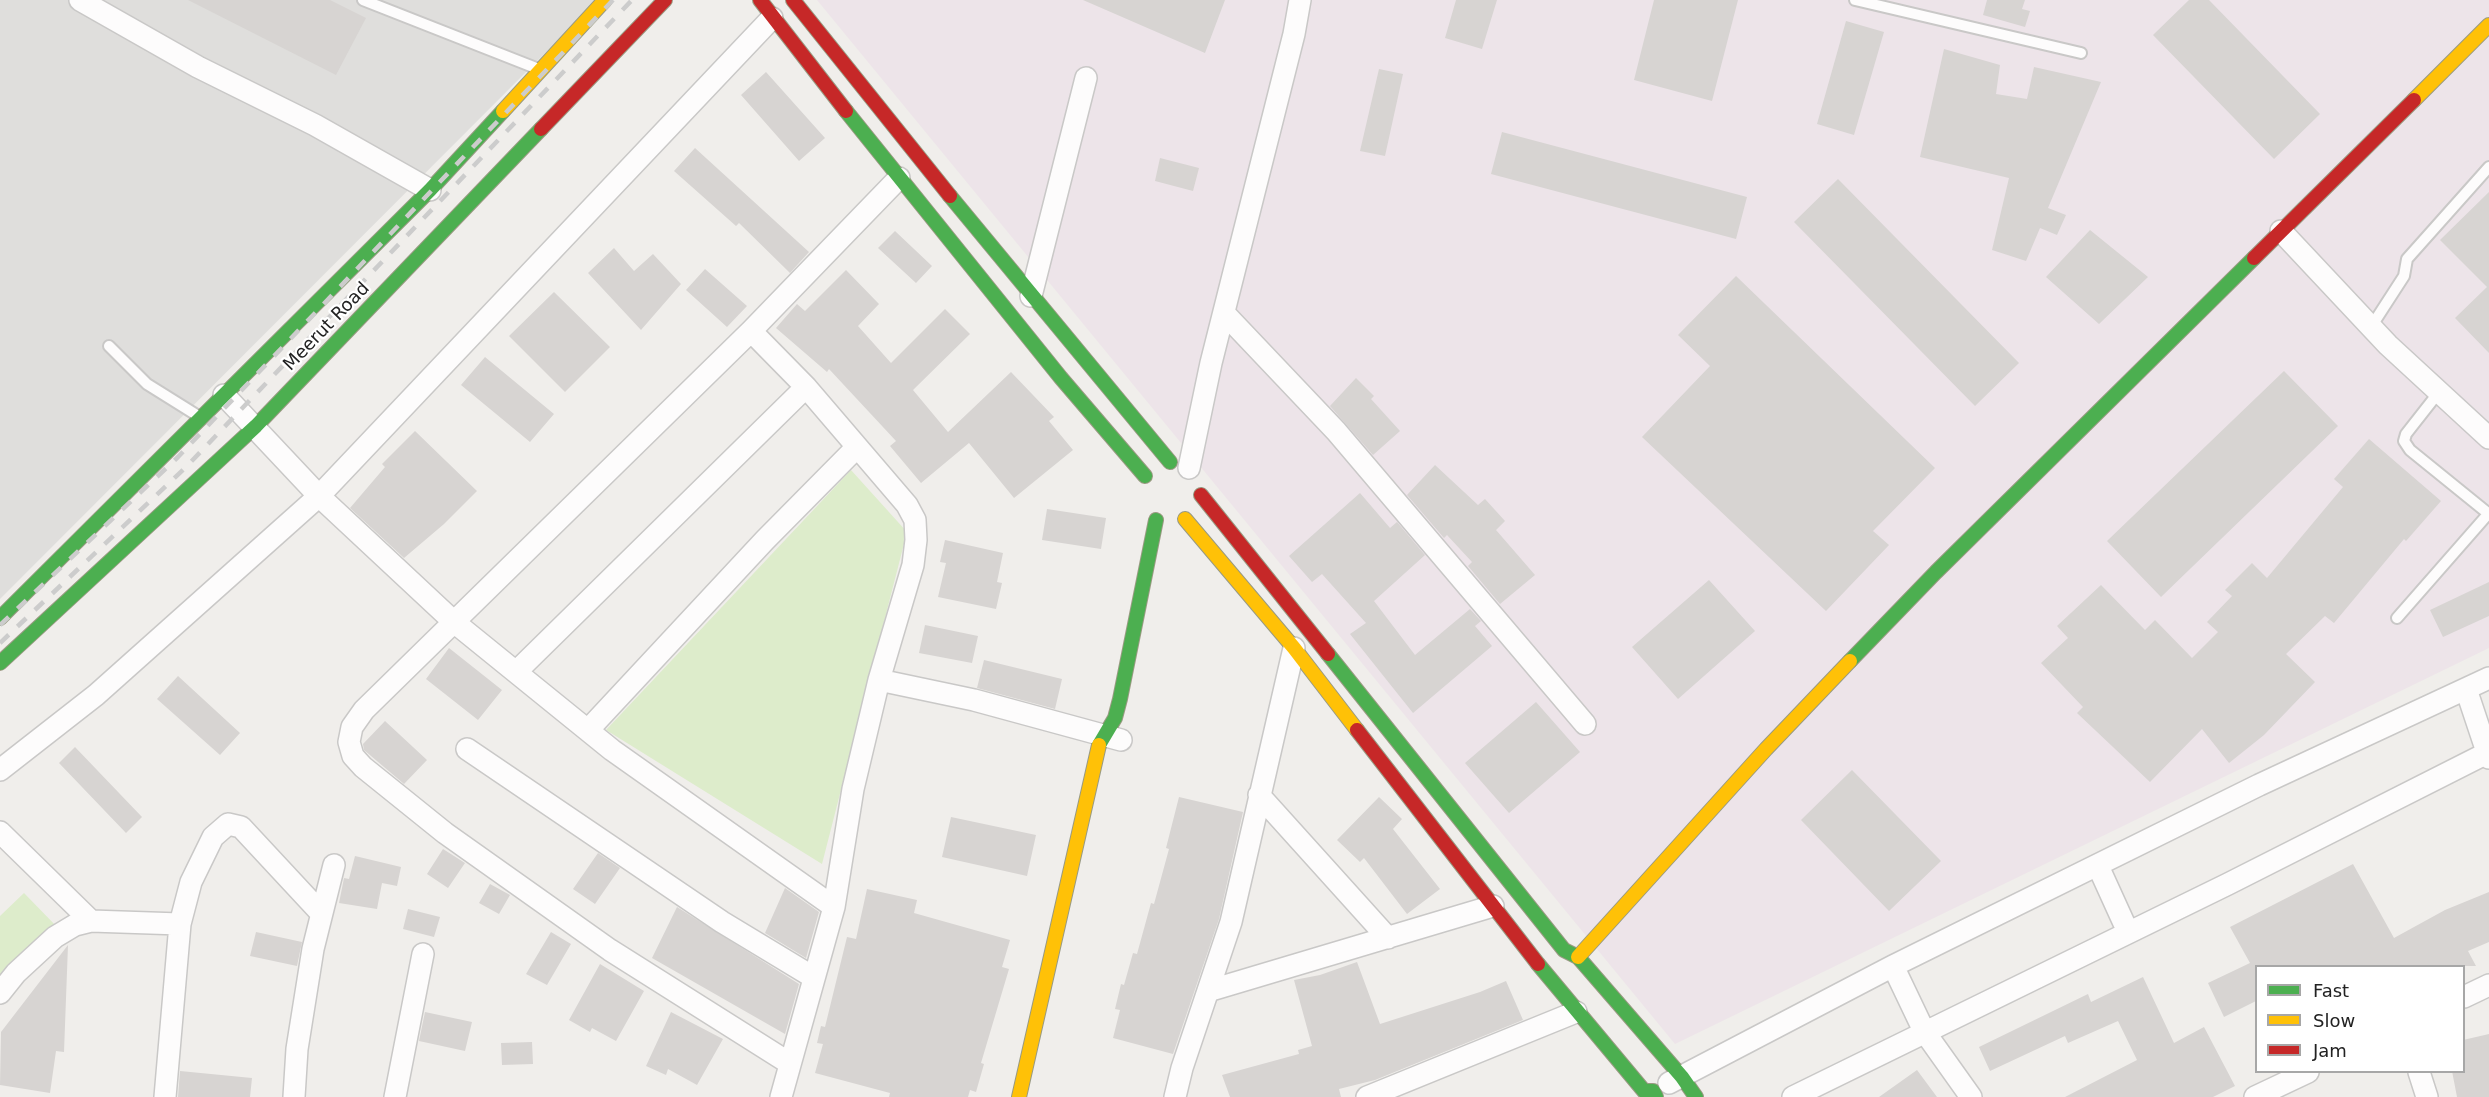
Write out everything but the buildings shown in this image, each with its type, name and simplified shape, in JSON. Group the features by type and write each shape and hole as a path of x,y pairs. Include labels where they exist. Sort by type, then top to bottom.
{"street":[{"path":"80,0 198,68 315,125 430,190"},
{"name":"Meerut Road","path":"0,618 143,478 199,417 224,395 430,190 605,0"},
{"name":"Meerut Road","path":"0,663 256,426 665,0"},
{"path":"760,0 899,178 1143,481 1160,464 1191,477"},
{"path":"794,0 1031,296 1191,477 1564,950 1578,957 1682,1077 1696,1097"},
{"path":"1019,1097 1114,737 1152,517 1171,523 1185,519 1193,513 1191,477 1197,422 1291,46 1300,0"},
{"path":"0,770 96,695 319,496 772,18"},
{"path":"1578,957 1766,749 1936,572 2489,25"},
{"path":"1031,296 1086,78"},
{"path":"789,1063 610,950 436,826 377,781 353,756 349,742 352,727 364,710 751,331 899,178"},
{"path":"2281,231 2371,327 2489,438"},
{"path":"1224,313 1336,431 1585,724"},
{"path":"751,331 806,387 907,505 915,520 913,565 879,680 853,789 834,907 781,1097"},
{"path":"516,672 806,387"},
{"path":"224,395 256,426 319,496 454,622 588,730 834,907"},
{"path":"588,730 765,540 857,447"},
{"path":"1185,519 1293,648 1576,1012 1644,1091 1654,1094 1893,966 2259,785 2489,678"},
{"path":"1175,1097 1231,922 1293,648"},
{"path":"879,680 974,700 1114,737"},
{"path":"1793,1097 2488,754 2466,689"},
{"path":"468,749 722,922 813,977"},
{"path":"1259,795 1388,938"},
{"path":"165,1097 180,924 191,882 213,837 228,824 241,827 321,913"},
{"path":"0,832 91,921"},
{"path":"294,1097 297,1049 321,913 334,865"},
{"path":"2098,866 2128,932"},
{"path":"1208,991 1493,906"},
{"path":"0,993 16,973 55,937 75,925 91,921 180,924"},
{"path":"395,1097 423,954"},
{"path":"1893,966 1924,1031 1971,1097"},
{"path":"2465,996 2489,985"},
{"path":"1377,1095 1576,1012"},
{"path":"2255,1097 2304,1073"},
{"path":"2420,1073 2427,1097"}],"lane":[{"path":"363,0 539,70"},
{"path":"1855,0 2081,53"},
{"path":"2371,327 2404,276 2407,259 2489,167"},
{"path":"108,346 147,384 199,417"},
{"path":"2397,618 2489,514 2409,450 2404,441 2406,434 2439,392"}],"shaded area":[{"path":"0,0 598,0 0,599"},
{"path":"817,0 2489,0 2489,648 1675,1044"}],"green space":[{"path":"851,470 907,532 822,864 606,730"},
{"path":"24,893 60,930 0,988 0,916"}],"railway":[{"path":"0,625 178,457 613,0"},
{"path":"0,643 187,466 632,0"}],"traffic: fast":[{"path":"0,618 430,190 503,111"},
{"path":"846,111 1061,378 1145,476"},
{"path":"0,663 256,426 541,129"},
{"path":"950,196 1170,462"},
{"path":"1850,661 1936,572 2254,258"},
{"path":"1099,745 1115,718 1120,699 1156,520"},
{"path":"1328,654 1564,950 1578,957 1682,1077 1696,1097"},
{"path":"1538,964 1644,1091 1653,1091 1656,1097"}],"traffic: slow":[{"path":"503,111 605,0"},
{"path":"2414,100 2489,25"},
{"path":"1185,519 1294,648 1357,730"},
{"path":"1578,957 1766,749 1850,661"},
{"path":"1019,1097 1099,745"}],"traffic: jam":[{"path":"541,129 665,0"},
{"path":"760,0 846,111"},
{"path":"793,0 950,196"},
{"path":"2254,258 2414,100"},
{"path":"1201,495 1328,654"},
{"path":"1357,730 1538,964"}]}
